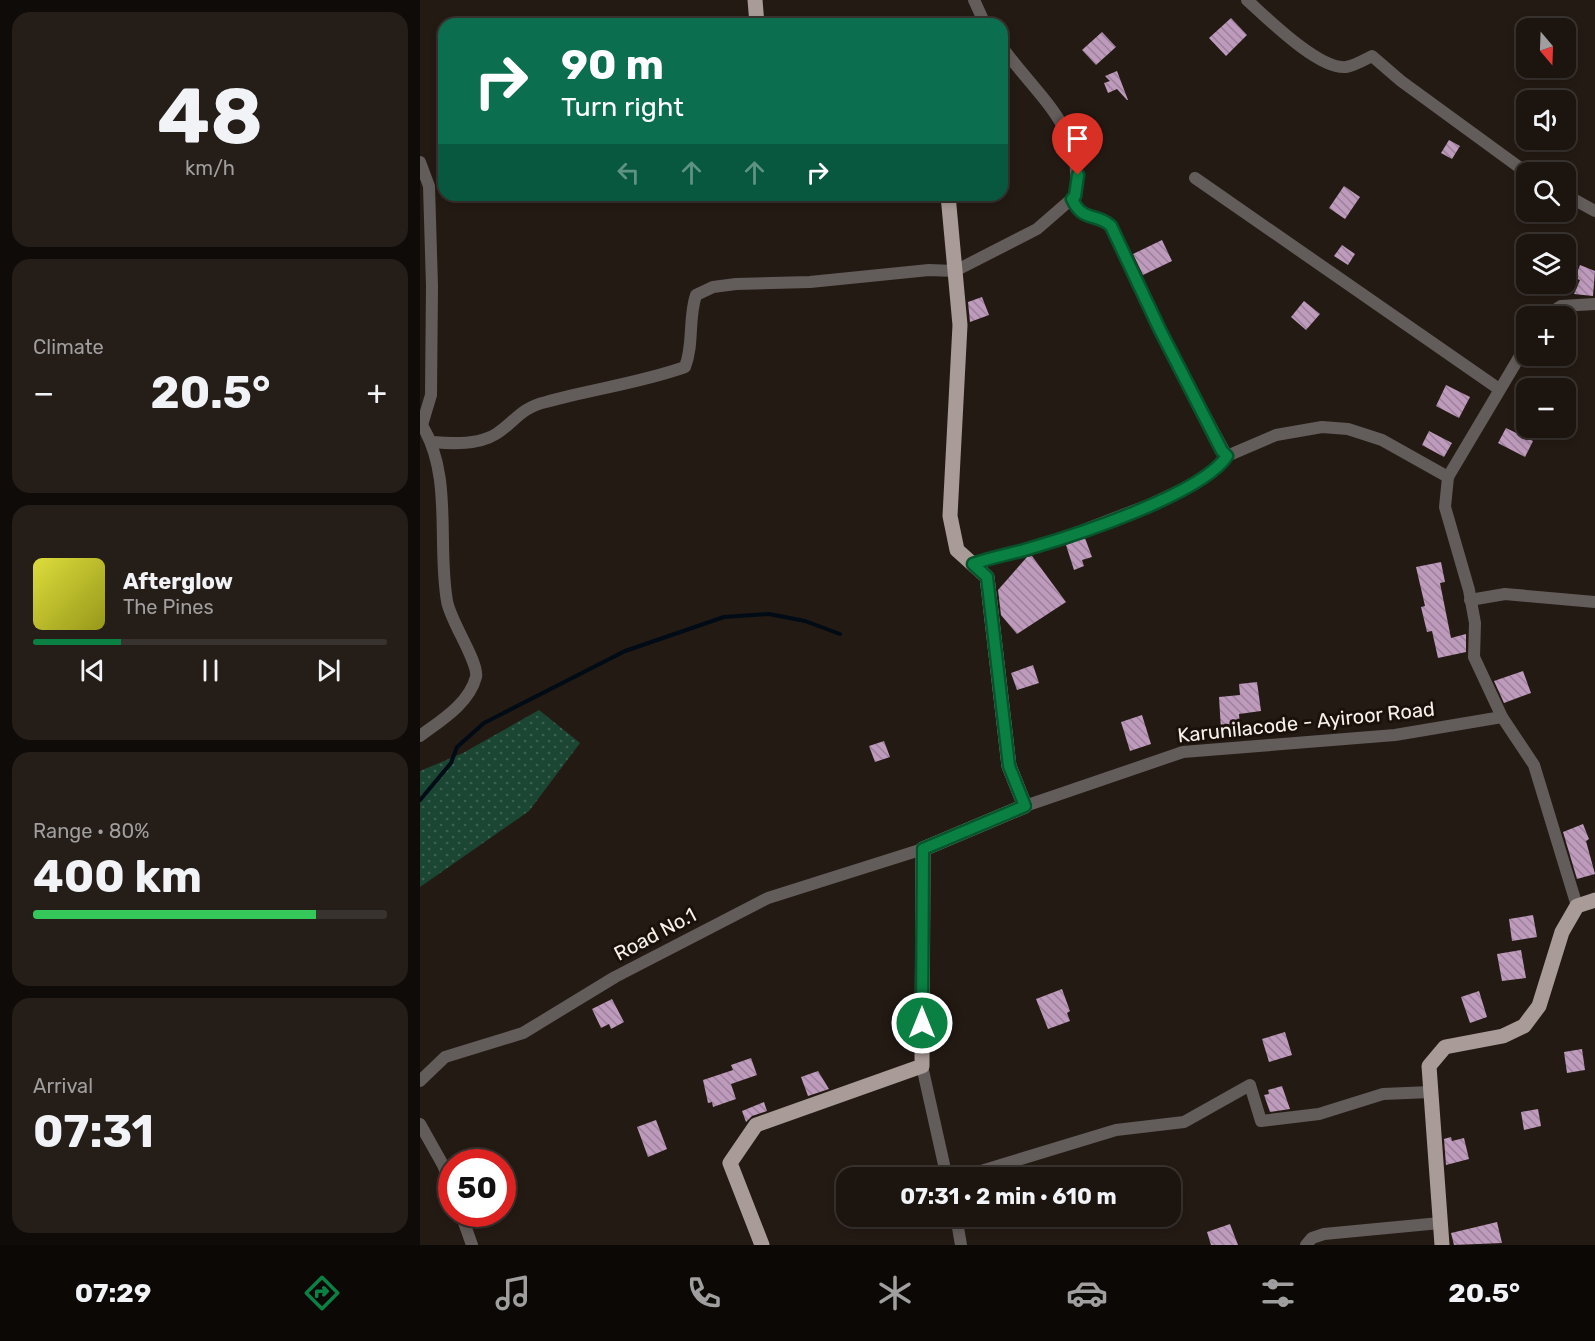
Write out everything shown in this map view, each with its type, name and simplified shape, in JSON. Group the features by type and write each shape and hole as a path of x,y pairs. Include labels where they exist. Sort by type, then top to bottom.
{"main road":[{"path":"755,0 756,18"},
{"path":"762,1245 730,1162 756,1125 922,1066 923,849 1025,806 1009,766 987,577 957,550 950,516 960,325 949,201"},
{"path":"1442,1245 1430,1066 1445,1047 1503,1036 1524,1026 1539,1006 1562,932 1577,906 1595,900"}],"street":[{"path":"974,0 983,18"},
{"path":"1246,0 1301,48 1334,66 1347,67 1372,56 1401,81 1516,165"},
{"path":"433,442 459,445 495,435 517,414 543,402 649,380 685,367 690,355 690,318 696,295 713,286 810,282 929,270 955,271 1037,229 1075,196 1078,175 1069,134 1008,55"},
{"path":"420,162 429,186 432,286 431,395 421,426 433,442 442,513 447,603 462,642 475,662 476,676 469,690 453,711 420,736"},
{"path":"1195,178 1499,389"},
{"path":"1072,199 1077,210 1082,214 1088,218 1104,220 1111,226 1160,330 1222,451 1227,456"},
{"path":"1576,201 1595,211"},
{"path":"1561,306 1595,304"},
{"path":"1516,362 1448,477 1445,507 1475,623 1474,657 1502,717 1534,765 1577,906"},
{"path":"973,564 1052,542 1151,504 1211,472 1227,456 1276,435 1322,427 1348,429 1382,440 1448,477"},
{"path":"1470,600 1505,594 1595,602"},
{"name":"Karunilacode - Ayiroor Road","path":"1025,806 1183,752 1395,735 1502,717"},
{"name":"Road No.1","path":"420,1081 445,1057 523,1033 615,977 768,898 923,849"},
{"path":"922,1066 945,1167"},
{"path":"994,1167 1116,1130 1184,1122 1250,1085 1261,1121 1319,1113 1383,1094 1431,1092"},
{"path":"420,1124 438,1156"},
{"path":"1306,1245 1312,1238 1324,1234 1440,1223"},
{"path":"466,1227 472,1245"},
{"path":"958,1227 961,1245"}],"green space":[{"path":"539,710 580,743 529,811 420,887 420,771 463,753"}],"building":[{"path":"1231,18 1247,35 1226,56 1209,38"},
{"path":"1102,32 1116,47 1096,65 1082,50"},
{"path":"1117,71 1128,100 1117,89 1108,93 1104,83 1110,81 1105,76"},
{"path":"1449,140 1460,146 1452,159 1441,153"},
{"path":"1344,186 1360,197 1345,219 1329,208"},
{"path":"1162,240 1172,261 1143,275 1133,254"},
{"path":"1342,245 1355,254 1348,265 1334,256"},
{"path":"1580,265 1595,271 1593,296 1574,294 1576,294 1580,280 1576,278"},
{"path":"982,297 989,315 970,322 968,302"},
{"path":"1304,301 1320,314 1306,330 1291,317"},
{"path":"1446,385 1470,397 1459,418 1436,406"},
{"path":"1506,428 1516,433 1516,438 1527,438 1533,441 1525,457 1498,443"},
{"path":"1429,431 1452,443 1444,457 1422,445"},
{"path":"1085,538 1092,557 1082,560 1084,566 1074,570 1066,545"},
{"path":"1032,556 1066,602 1017,634 1001,615 998,590 1027,557"},
{"path":"1441,562 1445,582 1440,583 1451,638 1466,634 1466,652 1438,658 1432,631 1427,632 1421,607 1425,606 1416,567"},
{"path":"1033,665 1039,683 1017,690 1011,673"},
{"path":"1523,671 1531,693 1504,703 1494,681"},
{"path":"1257,682 1261,711 1239,714 1240,728 1221,730 1219,697 1240,695 1239,684"},
{"path":"1142,715 1151,744 1130,751 1121,722"},
{"path":"884,741 890,757 875,762 869,746"},
{"path":"1583,824 1589,839 1586,841 1595,874 1577,879 1563,832"},
{"path":"1533,915 1537,937 1512,941 1509,919"},
{"path":"1521,950 1526,978 1502,981 1497,954"},
{"path":"1062,989 1070,1011 1067,1013 1070,1021 1048,1029 1036,999"},
{"path":"1479,991 1487,1017 1470,1023 1461,997"},
{"path":"612,999 624,1022 611,1029 609,1024 601,1028 592,1009"},
{"path":"1285,1032 1292,1055 1269,1062 1262,1039"},
{"path":"1582,1049 1585,1070 1567,1073 1564,1052"},
{"path":"751,1058 757,1075 731,1084 736,1099 713,1107 712,1102 708,1103 703,1080 733,1070 731,1065"},
{"path":"818,1071 829,1089 808,1096 801,1077"},
{"path":"1282,1086 1290,1109 1270,1112 1264,1095 1269,1094 1268,1090"},
{"path":"764,1102 767,1111 752,1116 746,1122 742,1111"},
{"path":"1538,1109 1541,1126 1524,1130 1521,1112"},
{"path":"656,1120 667,1149 648,1157 637,1127"},
{"path":"1451,1137 1452,1141 1464,1138 1469,1159 1446,1165 1444,1139"},
{"path":"1497,1222 1502,1243 1454,1245 1451,1233"},
{"path":"1230,1224 1238,1245 1211,1245 1207,1232"}],"waterway":[{"path":"420,800 451,763 457,747 484,723 625,651 724,617 769,614 805,621 840,634"}],"route":[{"path":"922,1023 923,849 1025,806 1009,766 987,577 973,564 1052,542 1151,504 1211,472 1227,456 1222,451 1160,330 1111,226 1104,220 1088,218 1077,210 1072,199 1075,196 1078,175"}]}
